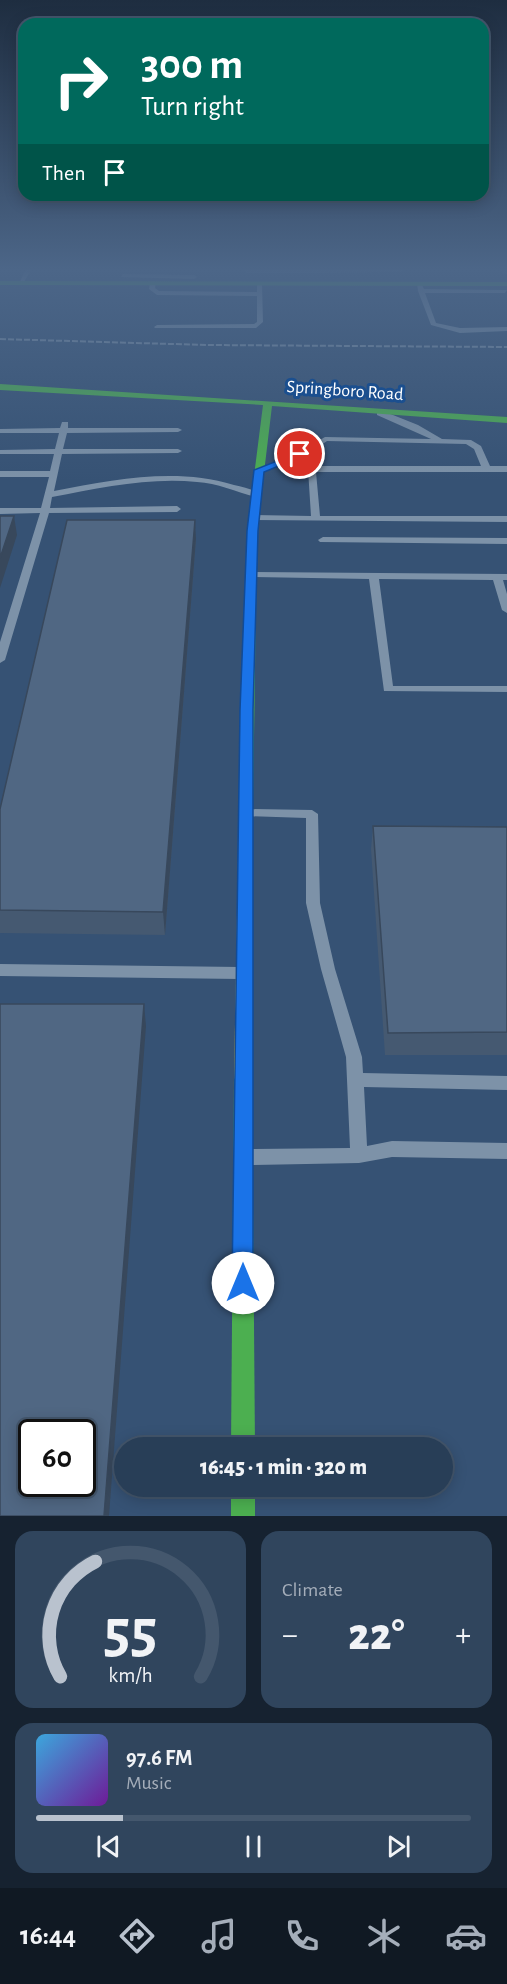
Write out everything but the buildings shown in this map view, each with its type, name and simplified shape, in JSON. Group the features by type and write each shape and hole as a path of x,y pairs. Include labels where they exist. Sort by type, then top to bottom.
{"main road":[{"name":"Springboro Road","path":"0,387 507,420"},
{"path":"243,1437 244,973 251,575 256,494 268,403"},
{"path":"243,1497 243,1516"}],"lane":[{"path":"376,411 415,426 441,444"},
{"path":"0,431 64,428 178,430"},
{"path":"0,660 45,510 64,428"},
{"path":"259,470 300,454 321,441 441,444 468,442 478,448 486,468"},
{"path":"0,452 178,451"},
{"path":"300,454 312,469 316,518"},
{"path":"312,469 349,466 448,466 507,469"},
{"path":"0,474 53,474"},
{"path":"48,495 170,478 199,479 256,494"},
{"path":"0,511 177,509"},
{"path":"254,518 507,519"},
{"path":"323,540 507,542"},
{"path":"251,575 502,577 507,610"},
{"path":"374,577 388,688 507,689"},
{"path":"246,813 312,814 313,903 328,969 354,1057 359,1155"},
{"path":"0,970 244,973"},
{"path":"356,1080 507,1083"},
{"path":"243,1157 359,1155 392,1149 507,1151"}],"railway":[{"path":"0,339 206,345 507,347"}],"traffic: fast":[{"path":"0,387 268,403"},
{"path":"246,806 252,531 268,403 507,420"},
{"path":"243,1078 243,1437"},
{"path":"243,1497 243,1516"}],"traffic: slow":[{"path":"243,1078 246,806"}],"route":[{"path":"243,1283 246,710 252,531 259,470 300,454"}]}
